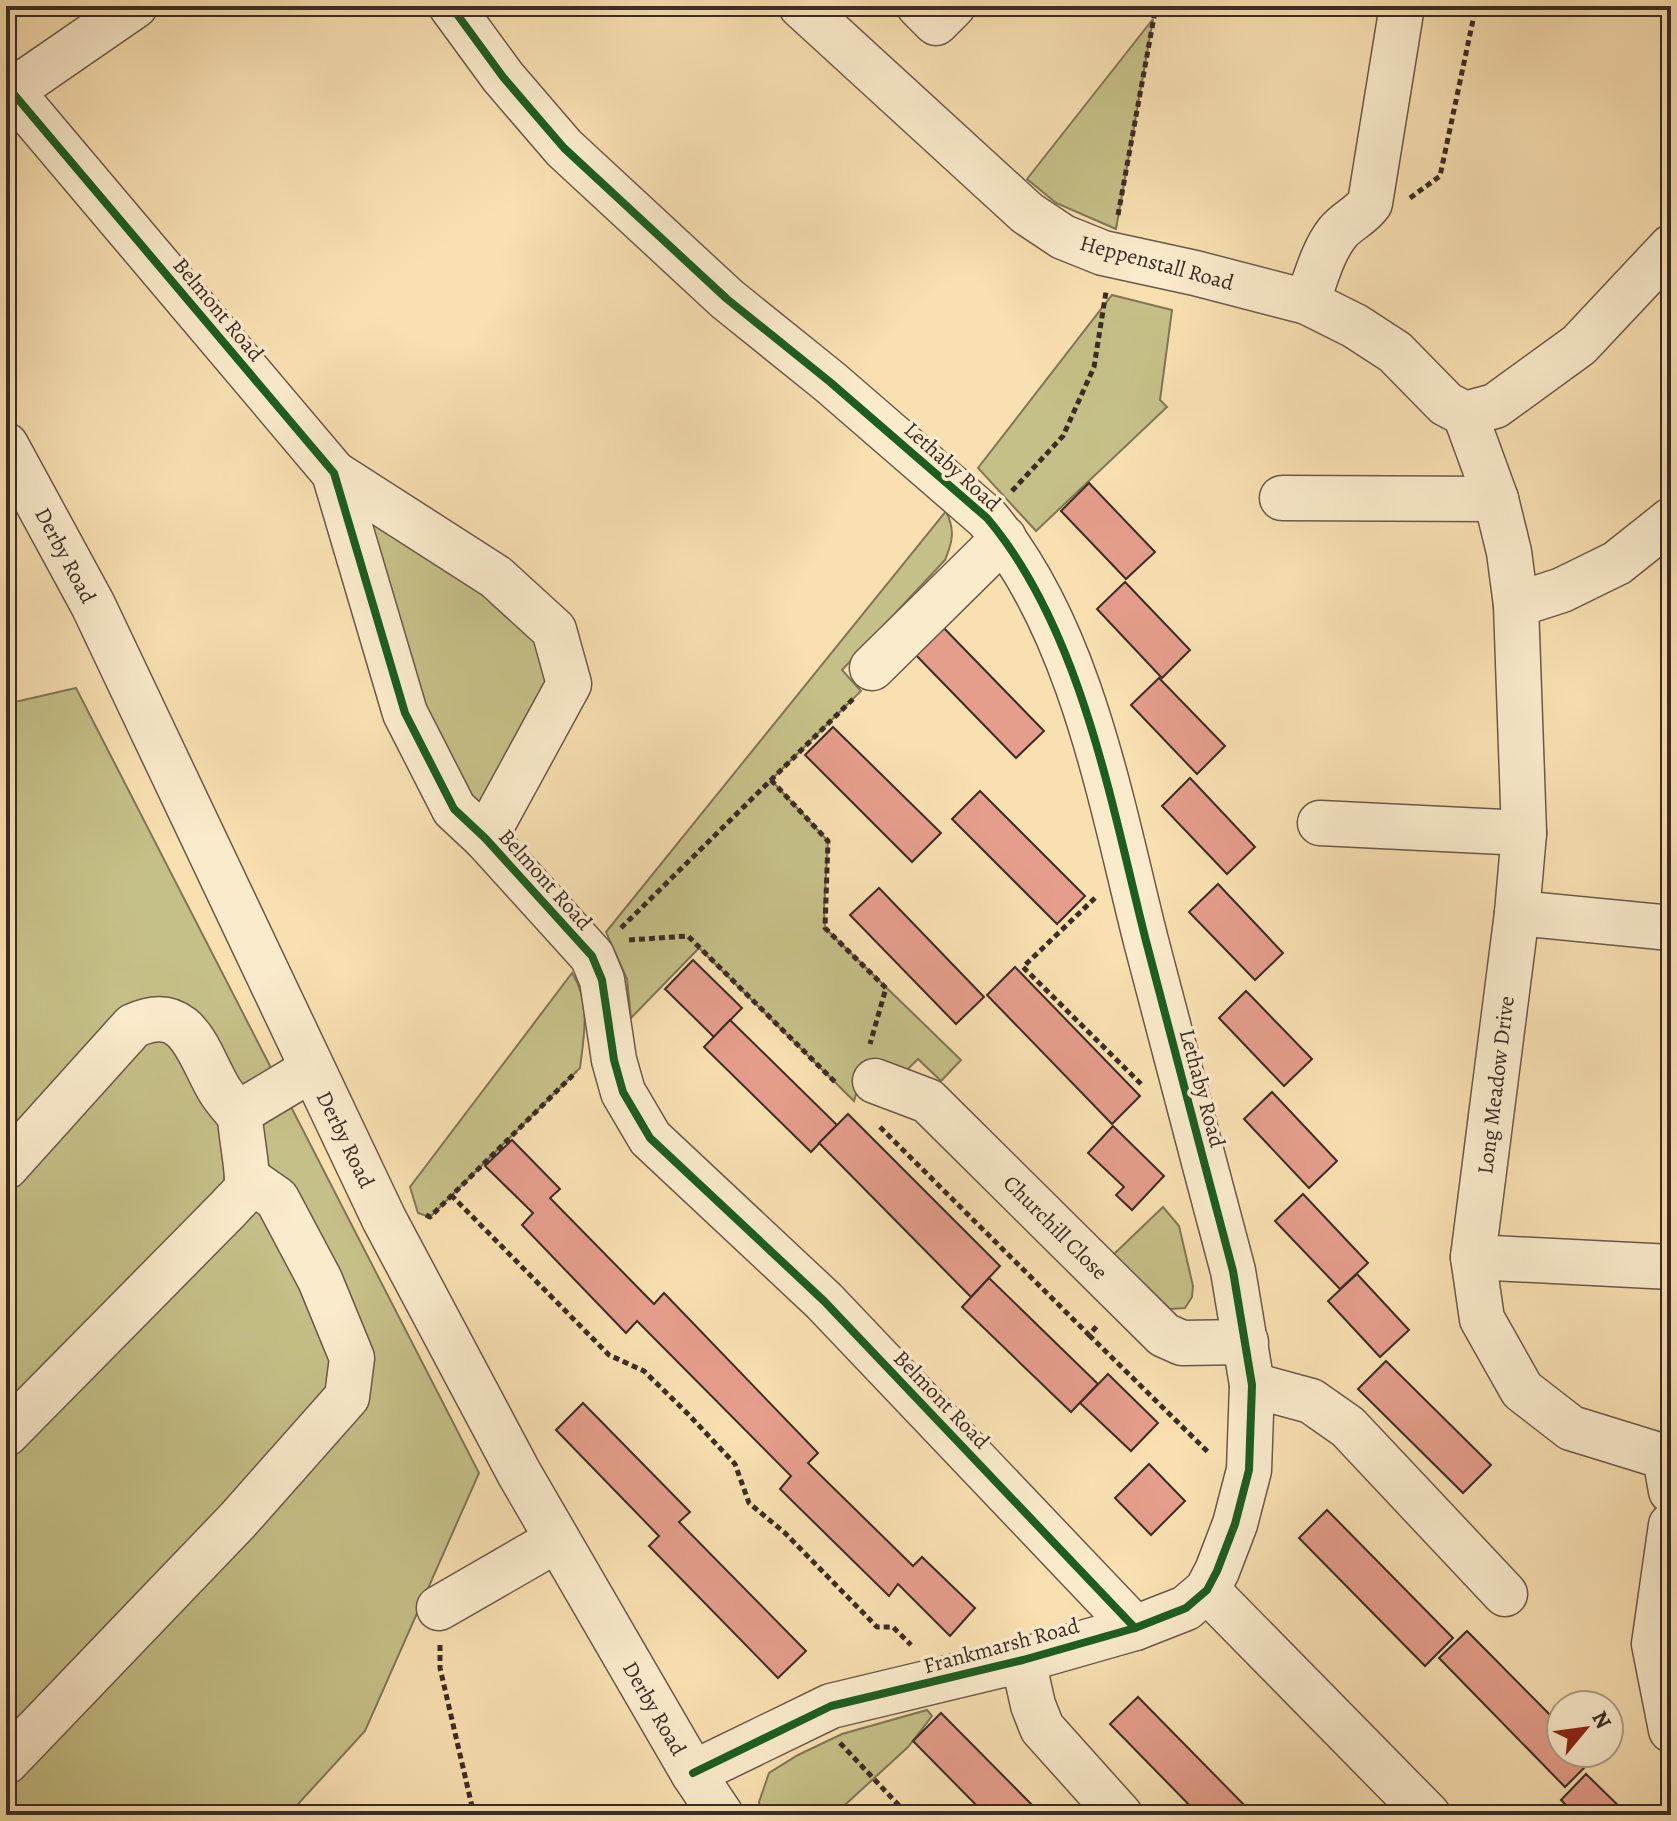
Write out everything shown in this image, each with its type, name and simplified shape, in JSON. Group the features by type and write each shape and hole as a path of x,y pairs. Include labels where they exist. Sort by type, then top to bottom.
{"street":[{"path":"9,93 90,21 135,6"},
{"name":"Lethaby Road","path":"451,6 503,77 564,148 727,299 830,382 987,518 1004,538 1031,584 1055,631 1092,730 1233,1271 1252,1385"},
{"path":"919,6 936,23 953,6"},
{"path":"1307,302 1327,250 1339,230 1364,212 1370,203 1402,6"},
{"name":"Heppenstall Road","path":"814,10 1027,213 1063,237 1103,253 1307,302 1355,326 1395,352 1446,404 1465,414"},
{"name":"Belmont Road","path":"9,93 334,473 496,577 554,630 569,684 485,838"},
{"path":"1465,414 1495,406 1579,345 1671,247"},
{"name":"Long Meadow Drive","path":"1465,414 1496,499 1509,552 1516,605 1524,833 1517,913 1473,1257 1482,1319 1522,1390 1571,1428 1669,1467"},
{"name":"Derby Road","path":"6,445 93,605 384,1219 519,1473 693,1773 721,1815"},
{"name":"Belmont Road","path":"334,473 405,713 454,809 600,949 614,1060 623,1092 650,1138 824,1301 1135,1628"},
{"path":"1282,498 1496,499"},
{"path":"1516,605 1562,590 1617,563 1671,520"},
{"path":"872,668 1004,538"},
{"path":"1320,823 1524,833"},
{"path":"1517,913 1671,928"},
{"path":"6,1167 133,1026 159,1017 175,1022 188,1032 220,1091 240,1116 247,1178 247,1186 229,1208 6,1434"},
{"path":"240,1116 247,1108 312,1069"},
{"name":"Churchill Close","path":"865,1085 928,1101 1164,1335 1182,1343 1246,1342"},
{"path":"6,1762 238,1520 347,1397 352,1358 320,1280 277,1199 247,1178"},
{"path":"1473,1257 1671,1267"},
{"path":"1428,1815 1207,1590 1235,1524 1249,1470 1252,1385 1311,1401 1348,1427 1505,1594"},
{"path":"1671,1525 1654,1644 1666,1683 1671,1730"},
{"path":"439,1608 557,1540"},
{"name":"Frankmarsh Road","path":"693,1773 831,1706 1023,1660 1135,1628 1186,1608 1207,1590"},
{"path":"1023,1660 1033,1705 1042,1728 1120,1815"}],"path":[{"path":"1400,205 1440,176 1476,6"},
{"path":"600,949 861,691 872,668"},
{"path":"771,780 828,841 825,928 886,988 865,1085"},
{"path":"1127,867 1023,967 1159,1101 1187,1097"},
{"path":"600,949 688,936 865,1085 1089,1335 1243,1489"},
{"path":"384,1219 405,1209 430,1217 612,1038"},
{"path":"451,1195 609,1355 644,1371 688,1414 735,1464 749,1503 785,1533 877,1627 893,1627 945,1679"},
{"path":"1089,1335 1123,1294"},
{"path":"439,1608 440,1668 474,1815"},
{"path":"814,1715 908,1815"}],"shaded area":[{"path":"1153,19 1116,229 1056,203 1027,179"},
{"path":"1112,295 1172,310 1160,400 1167,407 1036,531 978,468"},
{"path":"336,475 496,578 568,683 484,836 455,809"},
{"path":"946,511 952,536 945,560 842,670 861,691 771,780 828,841 825,928 961,1060 941,1081 918,1059 906,1071 865,1062 854,1101 699,948 631,1018 627,979 606,932"},
{"path":"76,688 479,1473 365,1731 288,1815 6,1815 6,704"},
{"path":"572,973 584,1008 580,1068 430,1217 418,1213 410,1187"},
{"path":"1163,1207 1179,1226 1193,1286 1192,1297 1185,1308 1170,1309 1113,1255"},
{"path":"927,1710 932,1716 908,1747 834,1815 762,1815 759,1802 769,1773 842,1734"}],"building":[{"path":"1089,483 1155,552 1126,579 1061,511"},
{"path":"1125,582 1190,650 1162,678 1097,609"},
{"path":"936,620 1044,731 1016,758 908,647"},
{"path":"1159,678 1225,746 1197,774 1131,705"},
{"path":"833,727 941,833 912,862 805,755"},
{"path":"1190,778 1255,847 1227,874 1162,806"},
{"path":"980,791 1085,896 1057,924 952,819"},
{"path":"1218,884 1283,953 1255,980 1189,912"},
{"path":"879,888 984,997 956,1024 850,915"},
{"path":"693,960 742,1008 714,1037 665,989"},
{"path":"1015,967 1140,1096 1112,1124 987,995"},
{"path":"1246,991 1312,1059 1284,1086 1219,1018"},
{"path":"730,1020 837,1125 811,1152 704,1047"},
{"path":"1272,1092 1337,1161 1309,1188 1244,1119"},
{"path":"848,1114 1000,1266 971,1297 819,1143"},
{"path":"1113,1126 1164,1176 1132,1210 1116,1195 1124,1187 1088,1153"},
{"path":"512,1140 560,1189 550,1198 654,1304 664,1293 818,1453 808,1463 913,1566 922,1557 975,1608 950,1636 898,1584 889,1596 780,1489 791,1476 637,1321 626,1333 522,1225 533,1213 485,1166"},
{"path":"1303,1194 1368,1263 1340,1289 1275,1221"},
{"path":"1357,1274 1409,1330 1380,1357 1328,1301"},
{"path":"989,1278 1098,1384 1071,1412 962,1307"},
{"path":"1386,1361 1491,1465 1463,1493 1358,1389"},
{"path":"1108,1374 1158,1423 1131,1451 1080,1403"},
{"path":"583,1403 690,1512 679,1522 806,1651 778,1678 649,1546 659,1536 556,1430"},
{"path":"1149,1464 1185,1501 1151,1535 1115,1498"},
{"path":"1327,1510 1453,1638 1425,1666 1299,1538"},
{"path":"1467,1631 1545,1710 1545,1767 1439,1658"},
{"path":"1138,1697 1254,1815 1199,1815 1110,1724"},
{"path":"941,1713 1042,1815 986,1815 913,1741"},
{"path":"1547,1769 1583,1769 1565,1787"},
{"path":"1586,1774 1628,1815 1576,1815 1561,1800"}],"cycle path":[{"path":"451,6 503,77 564,148 727,299 830,382 987,518 1019,562 1047,612 1089,719 1233,1271 1252,1385 1249,1470 1235,1524 1207,1590 1186,1608 1135,1628 1023,1660 831,1706 693,1773"},
{"path":"12,92 334,473 405,713 454,809 485,838 592,956 602,980 614,1060 623,1092 650,1138 824,1301 1135,1628"}]}
